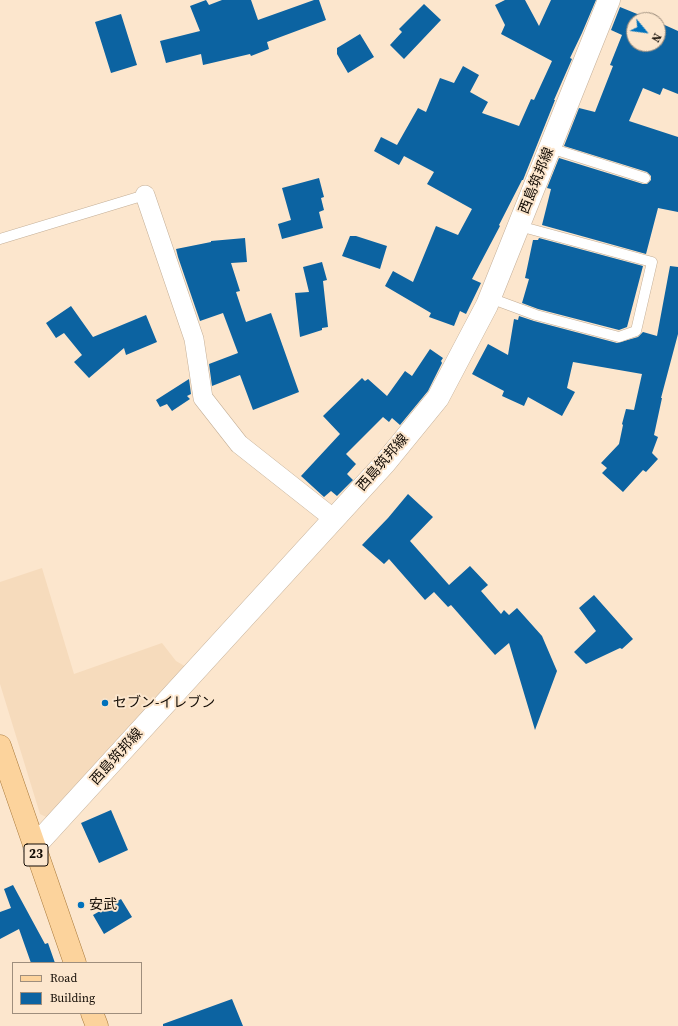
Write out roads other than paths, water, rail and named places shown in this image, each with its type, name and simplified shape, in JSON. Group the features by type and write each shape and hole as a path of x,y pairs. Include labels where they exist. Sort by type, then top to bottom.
{"main road":[{"name":"西島筑邦線","path":"34,847 385,463 438,398 490,298 609,0"},
{"name":"23","path":"0,746 75,962"},
{"path":"92,1014 97,1026"}],"street":[{"path":"145,196 194,339 203,398 239,444 334,519"}],"lane":[{"path":"550,148 645,178"},
{"path":"0,239 145,196"},
{"path":"490,298 536,315 620,337 636,331 652,262 519,226"}],"place":[{"name":"セブン-イレブン","path":"105,703"},
{"name":"安武","path":"81,905"}]}
